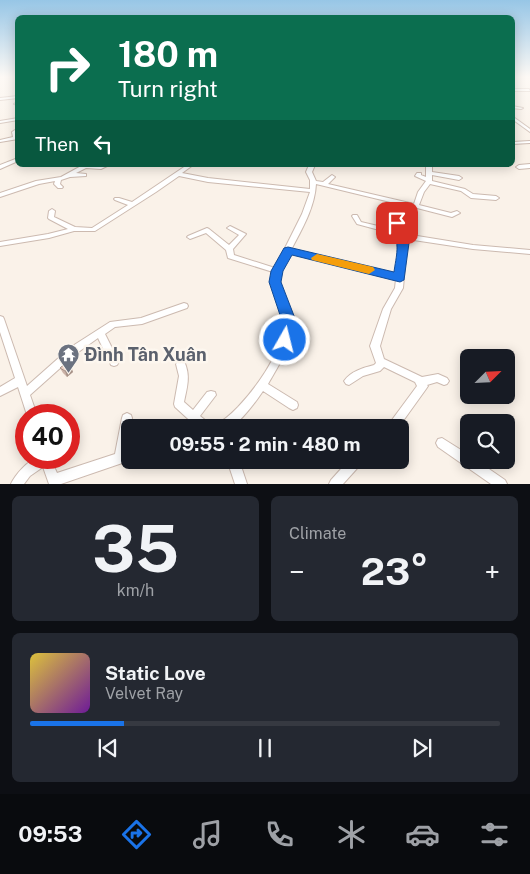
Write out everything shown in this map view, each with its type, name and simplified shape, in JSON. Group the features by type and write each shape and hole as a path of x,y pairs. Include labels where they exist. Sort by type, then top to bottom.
{"street":[{"path":"515,108 521,108"},
{"path":"515,119 530,131"},
{"path":"0,122 15,120"},
{"path":"0,141 15,138"},
{"path":"515,143 530,142"},
{"path":"0,168 15,161"},
{"path":"519,166 530,166"},
{"path":"0,195 38,182 70,175 83,167"},
{"path":"0,241 49,236 74,229 93,230 188,167"},
{"path":"233,419 242,411 261,385 281,351 288,330 288,314 275,282 277,271 288,251 313,186 309,172 311,167"},
{"path":"429,167 429,179 415,206 396,226 404,243 403,263 397,293 387,309 375,346 381,362 422,382 438,378 444,381"},
{"path":"179,174 208,180 313,186 324,184 452,215 457,213"},
{"path":"418,174 418,176 463,190 471,196 496,198"},
{"path":"70,175 84,175"},
{"path":"324,184 332,177"},
{"path":"429,179 459,178"},
{"path":"58,179 57,184 60,187"},
{"path":"116,199 132,204"},
{"path":"52,211 51,218 74,229"},
{"path":"355,216 359,223 400,234 473,247 530,252"},
{"path":"229,250 243,234 230,228"},
{"path":"190,237 207,230 229,250 232,257 277,271"},
{"path":"288,251 400,277"},
{"path":"25,394 74,350 115,323 142,320 184,306"},
{"path":"0,320 28,404"},
{"path":"100,332 114,362"},
{"path":"348,381 360,373 379,366 381,362"},
{"path":"181,364 184,376 179,404 197,419"},
{"path":"0,392 20,380"},
{"path":"398,419 415,398 422,386 422,382"},
{"path":"261,385 293,405"},
{"path":"194,416 211,395"},
{"path":"442,443 500,484"},
{"path":"49,469 54,482 121,457"},
{"path":"17,484 30,469"},
{"path":"236,469 241,484"},
{"path":"335,484 349,469"}],"building":[{"path":"66,363 71,366 65,371 60,368"}],"slow traffic":[{"path":"317,258 369,270"}],"place":[{"name":"Đình Tân Xuân","path":"68,373"}],"route":[{"path":"285,340 288,330 288,314 275,282 277,271 288,251 400,277 404,243 403,237 396,229 397,223"}]}
